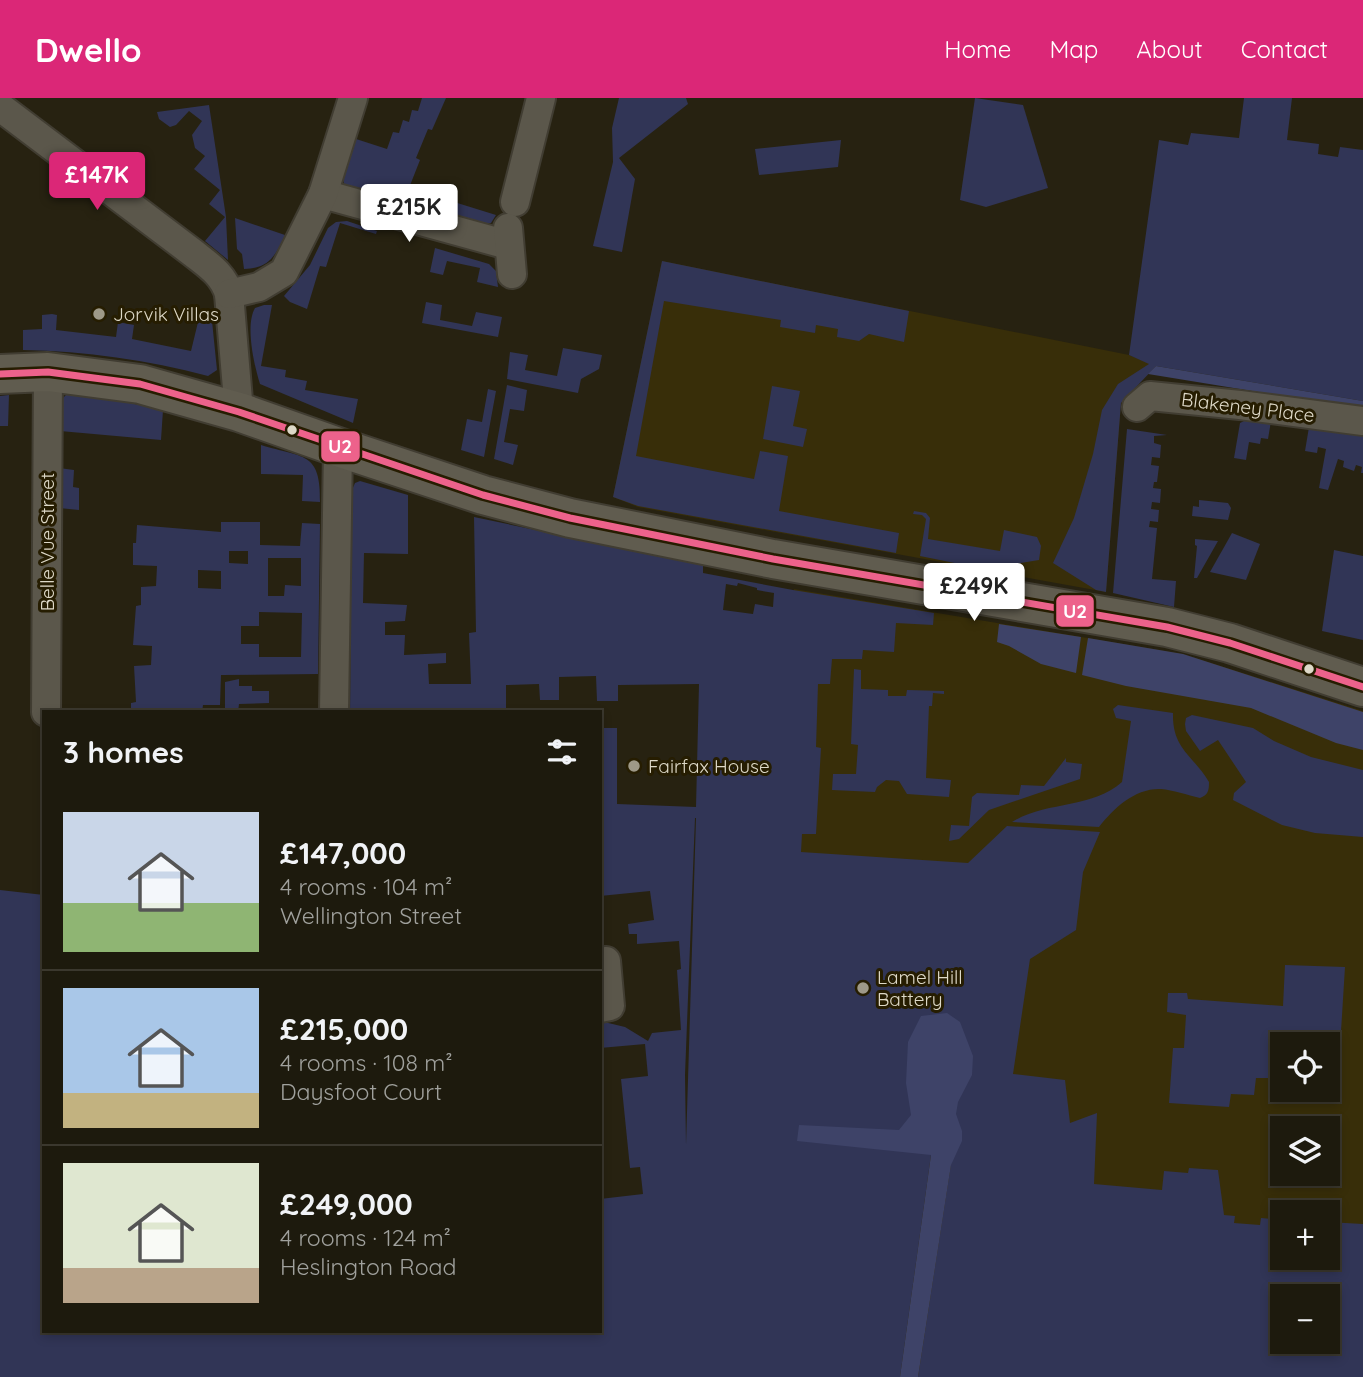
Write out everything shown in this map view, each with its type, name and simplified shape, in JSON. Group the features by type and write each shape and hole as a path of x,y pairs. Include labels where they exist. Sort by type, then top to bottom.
{"street":[{"path":"229,294 259,287 284,272 323,194 353,98"},
{"path":"512,274 511,224 541,98"},
{"path":"0,107 217,272 225,282 229,294 239,411"},
{"path":"323,194 511,224"},
{"path":"0,374 48,372 140,384 239,411 338,447 494,498 570,517 773,559 1167,627 1230,643 1363,687"},
{"name":"Belle Vue Street","path":"46,710 48,372"},
{"name":"Blakeney Place","path":"1137,407 1150,396 1363,421"},
{"path":"334,710 338,447"},
{"path":"602,1007 610,1006 606,961"}],"shaded area":[{"path":"422,98 446,98 432,130 428,129 416,158 420,160 409,188 496,215 491,223 485,224 413,202 410,206 345,188 342,174 353,138 387,149 393,132 399,133 403,120 409,122 412,110 418,111"},
{"path":"619,98 686,98 688,104 619,158 635,179 622,252 593,246 613,162 612,128"},
{"path":"975,98 1023,105 1048,188 986,207 960,200"},
{"path":"1244,98 1292,98 1287,140 1319,144 1318,154 1338,157 1340,147 1363,150 1363,401 1156,366 1121,403 1106,592 1096,590 1053,563 1074,518 1093,454 1102,410 1118,384 1149,364 1129,355 1159,140 1188,145 1191,133 1239,138"},
{"path":"209,105 226,217 228,260 205,241 225,217 209,204 220,190 194,169 205,156 195,148 192,135 202,121 189,111 176,125 170,127 159,119 157,112"},
{"path":"841,140 838,167 759,175 755,149"},
{"path":"235,218 285,235 274,255 265,264 244,269 242,254 237,249"},
{"path":"347,221 377,231 376,234 340,223 326,267 320,266 307,309 290,302 284,296 310,265 328,228 336,222"},
{"path":"435,248 489,264 496,271 498,287 477,282 480,268 447,261 443,275 430,272"},
{"path":"662,261 1129,355 1156,366 1121,403 1106,592 638,507 613,497"},
{"path":"662,261 909,311 904,342 869,334 859,341 837,337 838,329 816,325 815,333 780,327 781,320 664,301 636,456 754,479 760,451 788,456 779,511 899,533 896,553 638,506 613,497"},
{"path":"426,302 442,305 440,320 472,326 476,312 502,317 498,337 422,323"},
{"path":"272,305 261,366 286,370 285,377 307,381 305,390 358,399 353,423 260,384 253,356 251,324 255,308"},
{"path":"42,315 57,315 56,330 116,337 118,322 134,325 132,339 191,351 199,318 212,321 217,370 208,376 116,357 23,350 23,330 42,329"},
{"path":"563,348 602,355 599,369 581,379 578,393 507,379 510,352 528,355 525,370 557,376"},
{"path":"1156,366 1363,401 1363,409 1148,374"},
{"path":"507,385 527,390 524,411 510,409 504,442 518,445 513,465 494,459"},
{"path":"772,386 800,391 793,426 807,429 803,447 763,439"},
{"path":"488,389 496,391 484,457 461,450 467,419 482,422"},
{"path":"67,394 106,398 163,410 161,440 60,431 62,399"},
{"path":"9,395 8,426 0,426 0,396"},
{"path":"1250,418 1271,421 1268,439 1261,438 1260,444 1249,442 1246,460 1234,458 1240,423"},
{"path":"1309,427 1363,436 1363,473 1362,467 1356,465 1354,471 1343,467 1344,461 1338,459 1328,490 1319,488 1326,449 1318,447 1317,453 1305,451"},
{"path":"1127,429 1167,435 1154,436 1154,443 1161,445 1160,458 1152,457 1151,465 1159,466 1157,482 1154,482 1153,488 1161,489 1160,503 1152,502 1151,509 1159,510 1158,522 1150,521 1149,527 1157,528 1152,579 1176,581 1174,607 1113,593"},
{"path":"261,445 307,459 317,473 320,502 302,501 303,475 261,474"},
{"path":"59,468 74,470 73,487 79,488 79,510 59,508"},
{"path":"360,481 408,495 408,554 364,553 363,603 407,605 405,621 385,622 385,635 405,635 404,655 446,653 446,663 428,664 429,684 471,684 469,633 476,632 474,517 703,565 703,573 934,613 933,625 896,623 894,652 863,650 862,659 832,659 830,684 818,684 816,747 821,748 816,834 802,834 801,852 968,863 1007,826 1100,832 1083,872 1076,930 1030,959 1013,1074 1065,1080 1070,1123 1097,1113 1094,1184 1162,1190 1164,1171 1188,1173 1189,1168 1218,1170 1224,1215 1235,1216 1234,1223 1260,1225 1261,1218 1270,1219 1270,1270 1340,1270 1340,1223 1363,1224 1363,1377 918,1377 958,1119 931,1155 900,1377 0,1377 0,890 42,895 42,1333 602,1333 602,1199 643,1194 640,1167 630,1168 621,1079 648,1076 645,1044 602,1048 602,1021 625,1027 648,1041 652,1033 681,1030 677,970 681,969 679,941 637,944 637,934 629,934 628,924 654,920 650,891 602,896 602,728 617,728 617,804 696,807 699,684 618,685 618,701 597,701 596,676 559,677 559,700 540,700 539,684 506,685 506,710 350,710 352,490 355,483","holes":["738,583 774,593 773,607 755,604 753,614 723,610 726,584 737,586","696,818 686,1145 685,1075"]},
{"path":"1199,500 1228,503 1231,508 1228,520 1192,516 1193,506 1199,507"},
{"path":"914,511 926,513 930,518 928,539 1000,551 1004,530 1037,537 1041,546 1039,560 984,569 920,556 926,519 922,515 913,514"},
{"path":"221,522 260,522 260,545 300,546 302,523 320,524 318,674 221,675 220,705 203,705 202,710 131,710 131,703 136,702 134,666 151,665 152,646 133,645 136,606 141,605 141,587 156,586 157,566 133,565 133,543 136,543 137,525 221,532","holes":["229,551 248,551 248,564 229,563","268,558 301,558 301,586 285,585 284,596 268,596","198,570 221,571 221,589 198,588","259,612 302,613 301,657 259,657 259,644 241,644 241,626 259,626"]},
{"path":"1232,533 1260,544 1246,580 1210,572"},
{"path":"1195,539 1218,541 1197,578 1194,578 1197,546"},
{"path":"1334,550 1363,556 1363,640 1322,631"},
{"path":"794,589 1183,654 1363,711 1363,1377 900,1377 931,1155 797,1141 801,833"},
{"path":"999,624 1081,637 1076,673 1041,664 997,642"},
{"path":"1088,638 1183,654 1363,712 1363,750 1336,743 1251,708 1126,686 1082,675"},
{"path":"854,669 861,670 861,689 888,690 888,696 906,696 907,690 944,691 944,694 933,693 932,706 929,706 926,778 951,780 949,797 907,794 899,781 886,780 875,792 832,790 833,774 856,774 858,745 851,744"},
{"path":"239,679 239,686 252,686 252,691 269,691 269,703 239,704 238,710 225,710 225,682"},
{"path":"1118,705 1173,713 1180,744 1209,782 1206,794 1200,798 1161,789 1142,792 1118,806 1099,827 1012,822 1025,815 1097,797 1122,782 1131,721 1116,718 1113,709"},
{"path":"1192,715 1253,728 1274,741 1311,757 1363,770 1363,837 1315,833 1282,825 1233,800 1234,793 1246,782 1218,740 1200,751 1186,731 1186,718"},
{"path":"1066,758 1066,762 1082,764 1080,779 989,810 959,839 949,841 951,825 969,826 972,797 977,793 1019,795 1021,785 1044,786"},
{"path":"1285,965 1345,967 1340,1048 1340,1032 1270,1032 1270,1078 1256,1078 1254,1095 1231,1094 1229,1107 1169,1103 1173,1048 1184,1048 1186,1015 1167,1012 1168,993 1187,993 1188,999 1283,1006"},
{"path":"947,1013 960,1022 973,1056 972,1075 958,1102 956,1114 962,1131 962,1141 951,1165 918,1377 900,1377 931,1155 797,1141 799,1125 899,1130 911,1115 906,1083 908,1042 921,1016"}],"transit line":[{"name":"U2","path":"0,374 48,372 140,384 239,412 483,495 570,518 773,559 1167,627 1230,643 1363,687"}],"place":[{"name":"Jorvik Villas","path":"99,314"},
{"name":"Fairfax House","path":"634,766"},
{"name":"Lamel Hill Battery","path":"863,988"}]}
